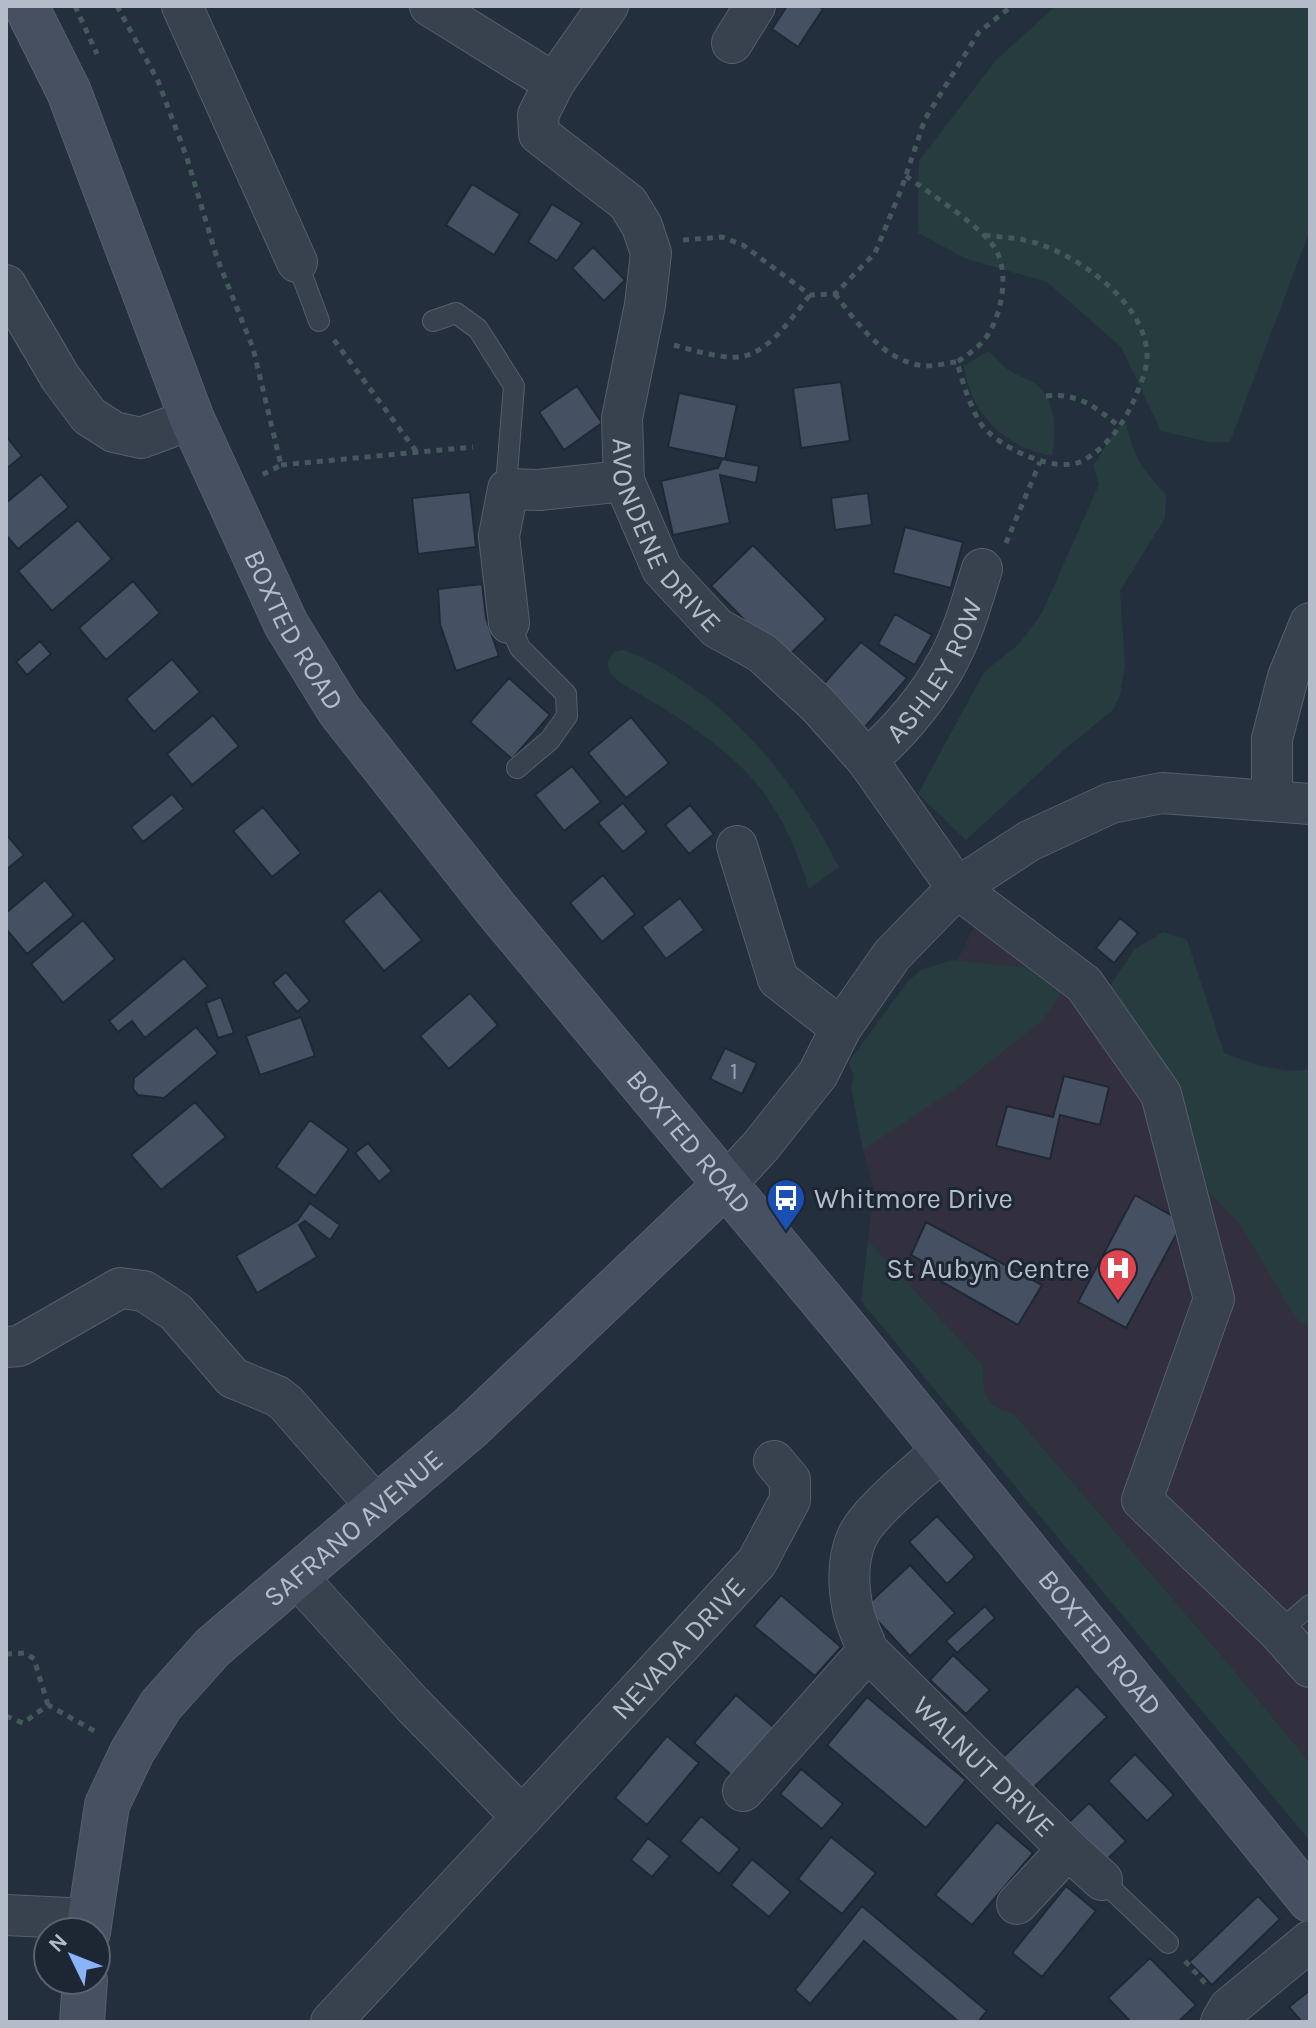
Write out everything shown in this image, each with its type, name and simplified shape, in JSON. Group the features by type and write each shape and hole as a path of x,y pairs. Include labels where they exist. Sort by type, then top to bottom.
{"street":[{"name":"BOXTED ROAD","path":"26,6 69,92 192,419 286,624 339,710 496,909 944,1449 1310,1900"},
{"path":"182,6 297,262"},
{"path":"430,6 554,83"},
{"path":"608,6 554,83 538,115 539,134 628,203 642,226 651,253"},
{"path":"732,43 755,6"},
{"name":"AVONDENE DRIVE","path":"651,253 639,337 622,418 624,481 662,569 717,628 762,653 818,705 867,760 957,888 1084,984 1161,1094 1214,1299 1142,1500 1279,1632"},
{"path":"6,285 60,377 89,416 114,432 141,438 192,419"},
{"path":"509,623 499,536 508,489 539,490 624,481"},
{"name":"ASHLEY ROW","path":"867,760 892,738 947,664 964,626 982,569"},
{"path":"725,1185 760,1147 818,1074 841,1028 892,955 957,888 1029,841 1111,803 1162,793 1291,802 1272,739 1288,677 1310,623"},
{"path":"737,846 778,979 841,1028"},
{"name":"SAFRANO AVENUE","path":"90,1916 107,1805 132,1752 161,1705 213,1647 471,1427 725,1185"},
{"path":"6,1347 19,1346 120,1288 144,1291 176,1312 233,1378 277,1396 286,1403 378,1508"},
{"name":"WALNUT DRIVE","path":"944,1449 858,1534 848,1577 854,1612 868,1651 1102,1880"},
{"name":"NEVADA DRIVE","path":"331,2022 757,1562 790,1500 790,1480 774,1461"},
{"path":"297,1577 412,1704 522,1817"},
{"path":"1279,1632 1310,1667"},
{"path":"743,1791 868,1651"},
{"path":"1017,1904 1068,1849"},
{"path":"6,1915 32,1918"},
{"path":"1225,2015 1310,1941"},
{"path":"82,2022 84,1996"}],"lane":[{"path":"297,262 319,321"},
{"path":"433,321 456,313 478,329 514,386 508,489"},
{"path":"509,623 520,648 566,694 567,716 550,740 517,768"},
{"path":"1279,1632 1310,1605"},
{"path":"1102,1880 1168,1943"}],"path":[{"path":"75,6 99,57"},
{"path":"117,6 158,81 182,145 217,258 253,348 281,465"},
{"path":"651,253 683,240 722,237 743,245 810,295 835,294 875,253 925,119 979,32 1012,6"},
{"path":"835,294 863,330 885,348 906,360 926,366 957,362 974,351 989,333 1000,305 1003,280 996,250 970,223 906,176"},
{"path":"957,362 966,394 983,427 1020,454 1040,462 1081,463 1100,449 1128,414 1143,378 1147,354 1142,328 1124,303 1096,274 1069,256 1025,240 981,235"},
{"path":"639,337 707,354 746,357 786,326 810,295"},
{"path":"319,321 416,452"},
{"path":"1046,396 1064,394 1080,399 1119,426"},
{"path":"252,480 281,465 473,447"},
{"path":"6,1654 26,1653 34,1659 48,1705 132,1752"},
{"path":"6,1716 23,1723 48,1705"},
{"path":"1168,1943 1225,2015"}],"shaded area":[{"name":"St Aubyn Centre","path":"990,895 1108,988 1134,950 1148,940 1164,932 1187,940 1224,1053 1253,1064 1299,1072 1310,1069 1310,1763 1013,1413 1001,1410 988,1401 984,1390 983,1365 868,1240 874,1190 863,1150"}],"green space":[{"path":"1056,6 1310,6 1310,230 1230,442 1210,442 1161,431 1121,347 1047,282 967,259 918,233 919,161 996,60"},
{"path":"989,351 1010,371 1036,384 1048,399 1054,427 1052,456 1035,452 1005,436 993,426 974,399 964,366"},
{"path":"1126,421 1139,461 1166,494 1165,518 1120,591 1125,666 1120,695 1113,710 1065,749 966,840 918,794 984,672 1019,644 1042,613 1099,484 1093,465"},
{"path":"624,650 660,667 693,688 751,739 799,799 839,867 809,889 785,829 769,800 749,775 704,736 619,682 610,673 607,663 614,652"},
{"path":"1164,932 1187,940 1224,1053 1278,1070 1310,1069 1310,1326 1300,1322 1293,1314 1240,1224 1208,1191 1199,1159 1109,988 1134,950"},
{"path":"953,960 1039,969 1052,979 1061,993 1043,1020 961,1085 863,1150 851,1088 854,1077 849,1062 907,982 921,970"},
{"path":"868,1240 983,1365 985,1391 990,1402 1013,1413 1310,1763 1310,1841 861,1301"}],"building":[{"path":"787,6 818,6 823,9 798,47 772,29"},
{"path":"472,184 520,214 494,255 446,225"},
{"path":"552,204 582,223 557,261 528,242"},
{"path":"593,247 625,280 604,301 572,268"},
{"path":"841,382 850,441 801,448 793,388"},
{"path":"577,386 602,423 564,450 539,412"},
{"path":"679,393 737,405 725,459 668,447"},
{"path":"6,436 22,456 6,469"},
{"path":"722,459 759,466 756,483 720,475 730,523 673,535 661,481 718,468"},
{"path":"41,474 69,507 18,549 6,535 6,503"},
{"path":"470,492 476,547 418,554 412,498"},
{"path":"868,493 872,525 835,530 831,498"},
{"path":"78,520 112,559 52,611 18,571"},
{"path":"905,527 963,542 951,588 893,573"},
{"path":"753,545 826,619 784,660 711,586"},
{"path":"133,581 160,613 106,660 79,628"},
{"path":"482,584 486,618 499,656 456,671 440,624 438,589"},
{"path":"895,614 932,635 915,665 878,644"},
{"path":"40,641 51,654 27,675 16,662"},
{"path":"861,642 907,678 865,727 820,688"},
{"path":"172,659 200,692 154,732 126,699"},
{"path":"509,678 550,715 512,759 470,722"},
{"path":"213,715 239,746 192,785 167,754"},
{"path":"631,717 669,763 626,798 588,753"},
{"path":"572,766 601,802 564,831 535,795"},
{"path":"172,794 184,809 143,842 131,827"},
{"path":"623,803 647,832 623,852 598,823"},
{"path":"690,805 714,834 689,854 665,825"},
{"path":"263,807 301,853 272,877 233,831"},
{"path":"6,834 24,855 6,870"},
{"path":"603,875 635,914 602,942 570,903"},
{"path":"45,880 74,915 27,954 6,929 6,913"},
{"path":"380,890 422,940 384,971 343,921"},
{"path":"680,898 704,930 666,959 642,927"},
{"path":"1120,918 1138,933 1114,963 1096,948"},
{"path":"83,920 115,959 63,1003 31,964"},
{"path":"184,958 208,986 145,1038 132,1021 118,1032 109,1021"},
{"path":"286,972 310,1001 297,1012 273,983"},
{"path":"470,993 498,1025 449,1069 420,1036"},
{"path":"221,997 234,1033 218,1038 206,1003"},
{"path":"301,1017 315,1056 260,1075 246,1036"},
{"path":"196,1027 218,1053 164,1098 138,1095 133,1089 134,1078"},
{"path":"725,1048 757,1063 742,1094 710,1079"},
{"path":"1064,1076 1109,1087 1100,1125 1060,1115 1050,1159 996,1146 1007,1106 1053,1117"},
{"path":"195,1102 226,1137 161,1190 131,1155"},
{"path":"310,1120 349,1149 315,1196 276,1167"},
{"path":"368,1143 392,1171 379,1182 355,1153"},
{"path":"1135,1195 1183,1222 1126,1328 1078,1302"},
{"path":"310,1203 340,1225 330,1240 305,1221 299,1225 317,1257 257,1293 236,1256 297,1221"},
{"path":"926,1222 1042,1285 1018,1325 921,1270 922,1261 911,1255"},
{"path":"937,1516 975,1557 947,1584 909,1542"},
{"path":"910,1565 955,1613 910,1656 865,1607"},
{"path":"781,1595 841,1647 815,1676 754,1626"},
{"path":"985,1606 995,1618 957,1653 946,1641"},
{"path":"953,1655 990,1690 966,1714 930,1680"},
{"path":"1077,1686 1107,1717 1031,1790 1001,1759"},
{"path":"736,1695 778,1731 736,1779 694,1743"},
{"path":"867,1697 966,1780 926,1828 827,1745"},
{"path":"667,1736 699,1763 647,1825 615,1798"},
{"path":"1135,1754 1174,1795 1147,1821 1108,1781"},
{"path":"801,1769 843,1804 822,1829 780,1794"},
{"path":"1089,1803 1126,1841 1102,1864 1065,1826"},
{"path":"701,1816 740,1849 719,1874 680,1841"},
{"path":"997,1822 1033,1853 972,1925 935,1895"},
{"path":"831,1837 876,1873 842,1914 798,1879"},
{"path":"648,1838 670,1856 652,1877 631,1860"},
{"path":"752,1859 791,1892 769,1917 731,1885"},
{"path":"1066,1886 1096,1911 1042,1977 1012,1953"},
{"path":"1258,1896 1280,1919 1212,1985 1189,1962"},
{"path":"862,1906 987,2011 978,2022 959,2022 864,1941 810,2004 795,1990"},
{"path":"1150,1958 1196,2005 1178,2022 1131,2022 1108,1998"},
{"path":"1310,1990 1310,2022 1302,2022 1289,2007"}],"place":[{"name":"Whitmore Drive","path":"786,1232"},
{"name":"St Aubyn Centre","path":"1118,1302"}]}
